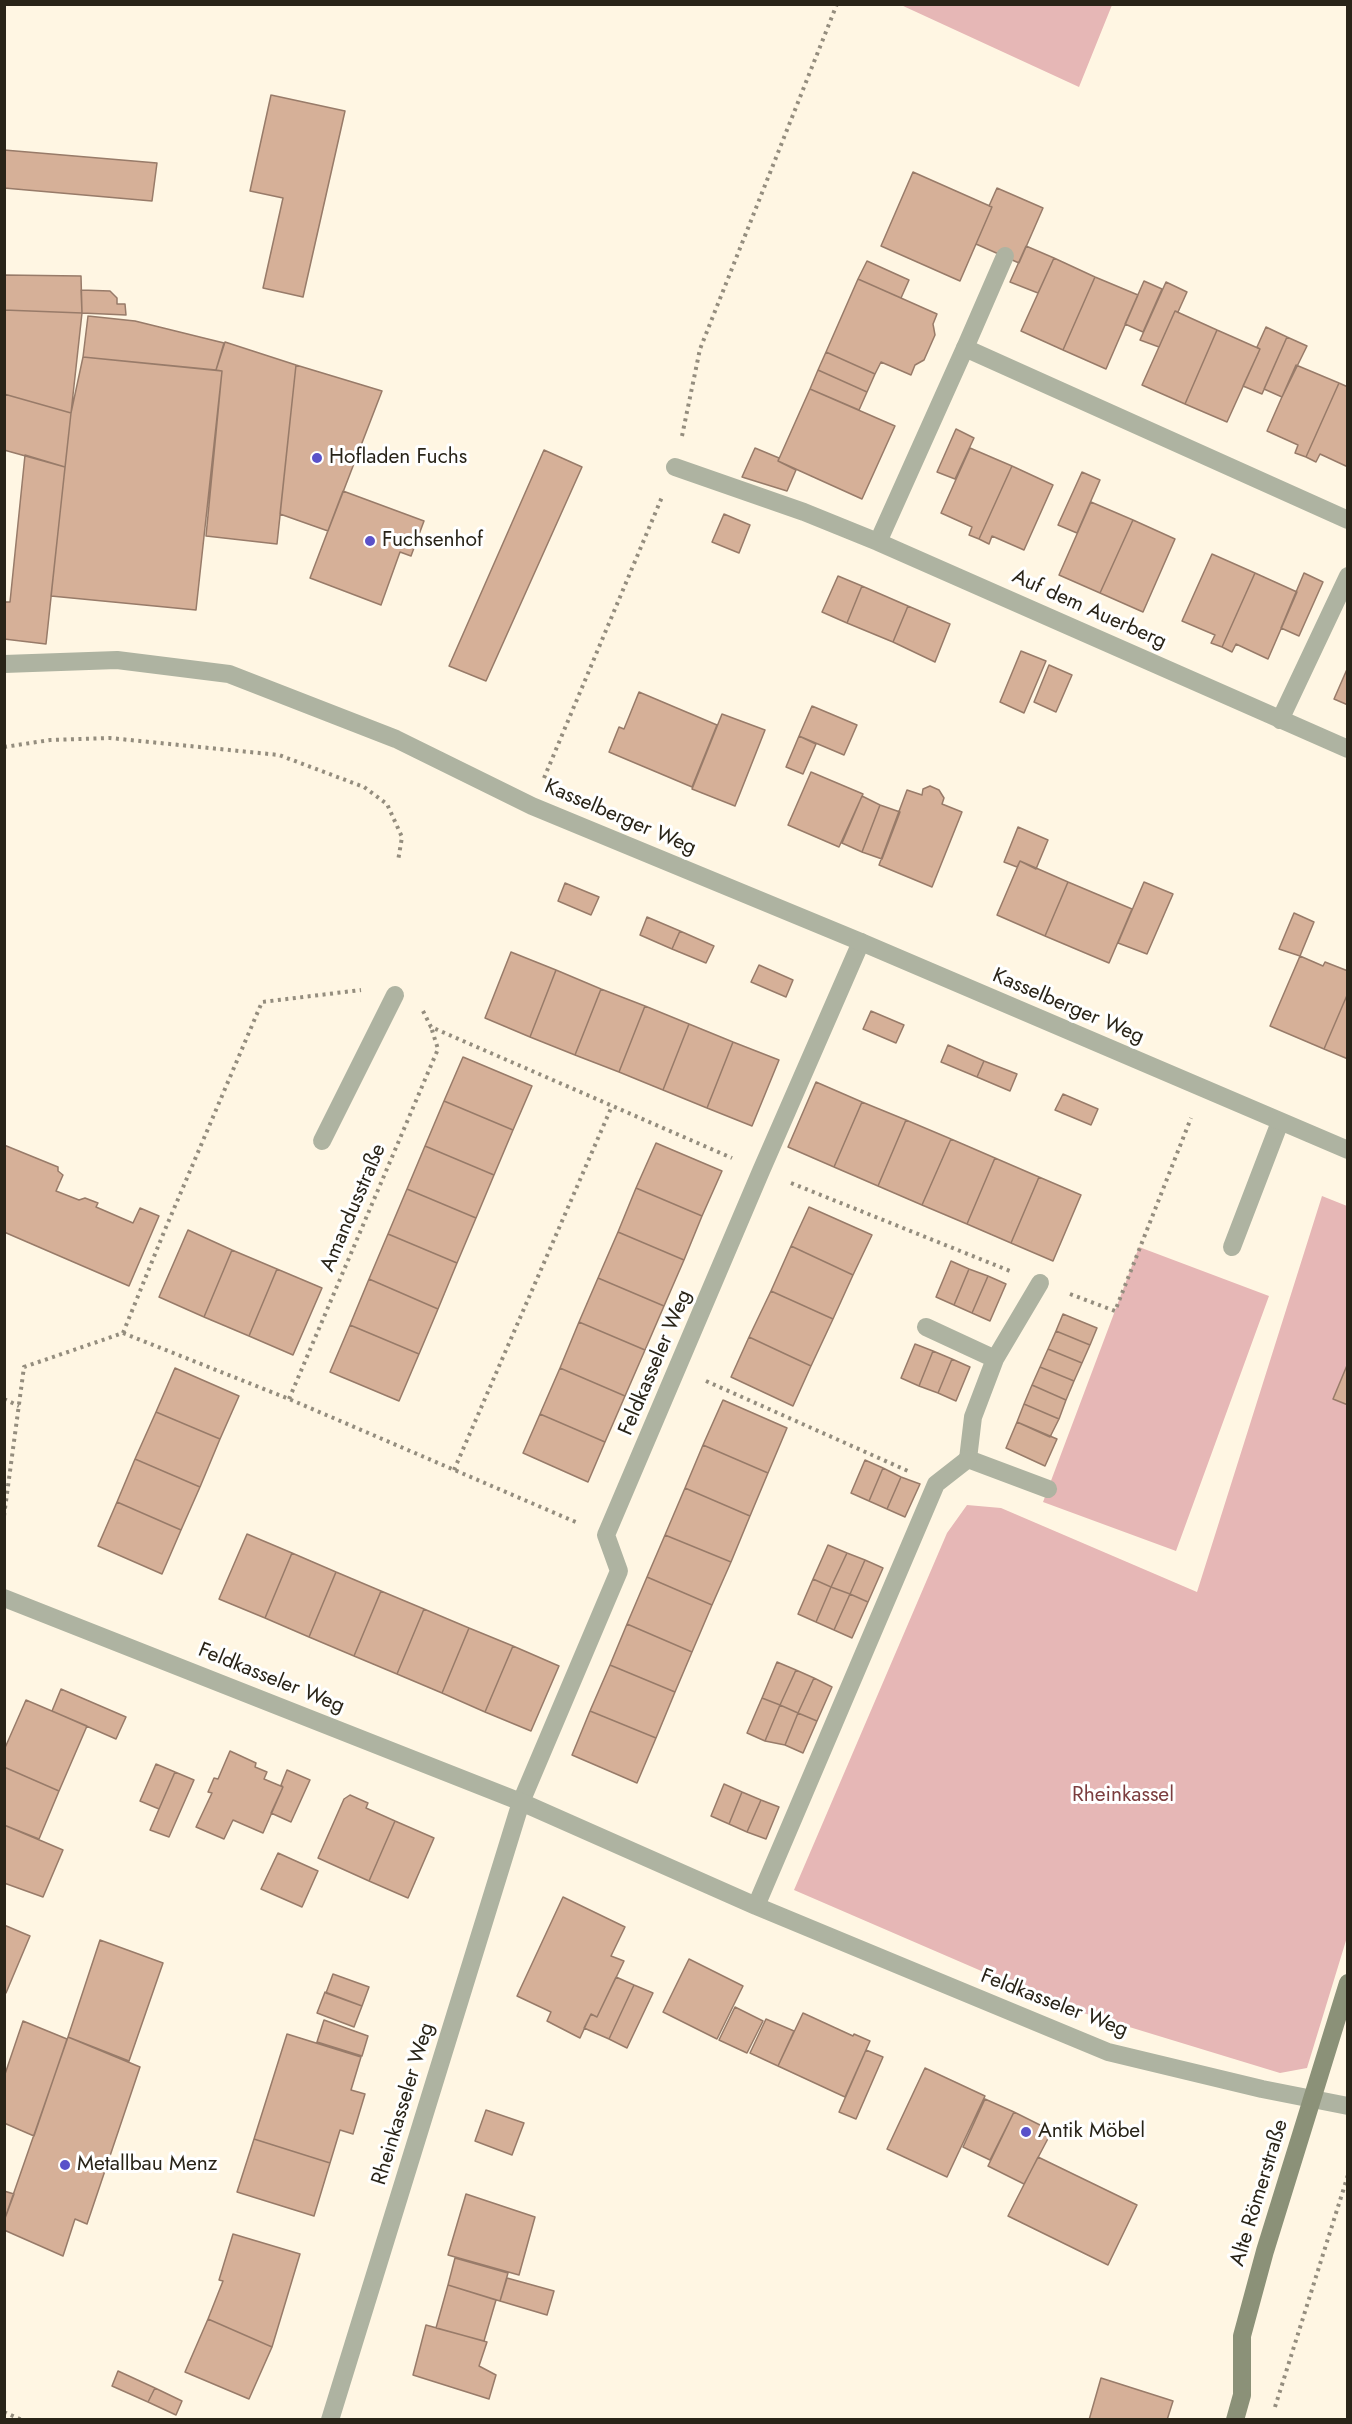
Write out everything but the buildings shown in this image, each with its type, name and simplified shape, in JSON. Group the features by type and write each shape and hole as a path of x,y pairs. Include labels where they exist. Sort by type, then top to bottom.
{"street":[{"path":"879,542 1005,256"},
{"path":"965,348 1347,520"},
{"name":"Auf dem Auerberg","path":"675,467 804,512 879,542 1347,749"},
{"path":"1280,720 1347,576"},
{"name":"Kasselberger Weg","path":"4,664 117,660 229,674 396,739 532,806 861,942 1347,1150"},
{"name":"Feldkasseler Weg","path":"606,1535 861,942"},
{"path":"322,1141 395,995"},
{"path":"1232,1247 1280,1122"},
{"path":"756,1906 936,1484 968,1459 973,1418 995,1359 1040,1283"},
{"path":"926,1327 995,1359"},
{"path":"968,1459 1048,1489"},
{"path":"521,1802 619,1571 606,1535"},
{"name":"Feldkasseler Weg","path":"4,1598 521,1802 756,1906 1108,2052 1347,2106"},
{"name":"Rheinkasseler Weg","path":"330,2420 521,1802"},
{"name":"Alte Römerstraße","path":"1234,2420 1242,2395 1242,2336 1265,2251 1347,1983"}],"path":[{"path":"532,806 675,467 700,349 837,4"},
{"path":"4,747 50,740 110,738 279,755 364,787 387,804 402,837 398,861"},
{"path":"123,1333 262,1002 362,990"},
{"path":"419,1002 431,1027 761,1171 1115,1311 1202,1089"},
{"name":"Amandusstraße","path":"289,1399 438,1050 431,1027"},
{"path":"454,1470 612,1106"},
{"path":"4,1516 24,1367 123,1333 289,1399 606,1535"},
{"path":"678,1369 936,1484"},
{"path":"4,1399 19,1406"},
{"path":"1275,2408 1347,2175"},
{"path":"4,2412 22,2420"}],"green space":[{"path":"901,5 1112,5 1079,87"},
{"name":"Rheinkassel","path":"1322,1196 1347,1206 1348,1934 1307,2068 1280,2073 1067,2008 794,1890 947,1533 967,1505 1001,1508 1197,1592"},
{"path":"1139,1247 1269,1296 1176,1551 1043,1502"}],"place":[{"name":"Hofladen Fuchs","path":"317,458"},
{"name":"Fuchsenhof","path":"370,541"},
{"name":"Antik Möbel","path":"1026,2132"},
{"name":"Metallbau Menz","path":"65,2165"}]}
